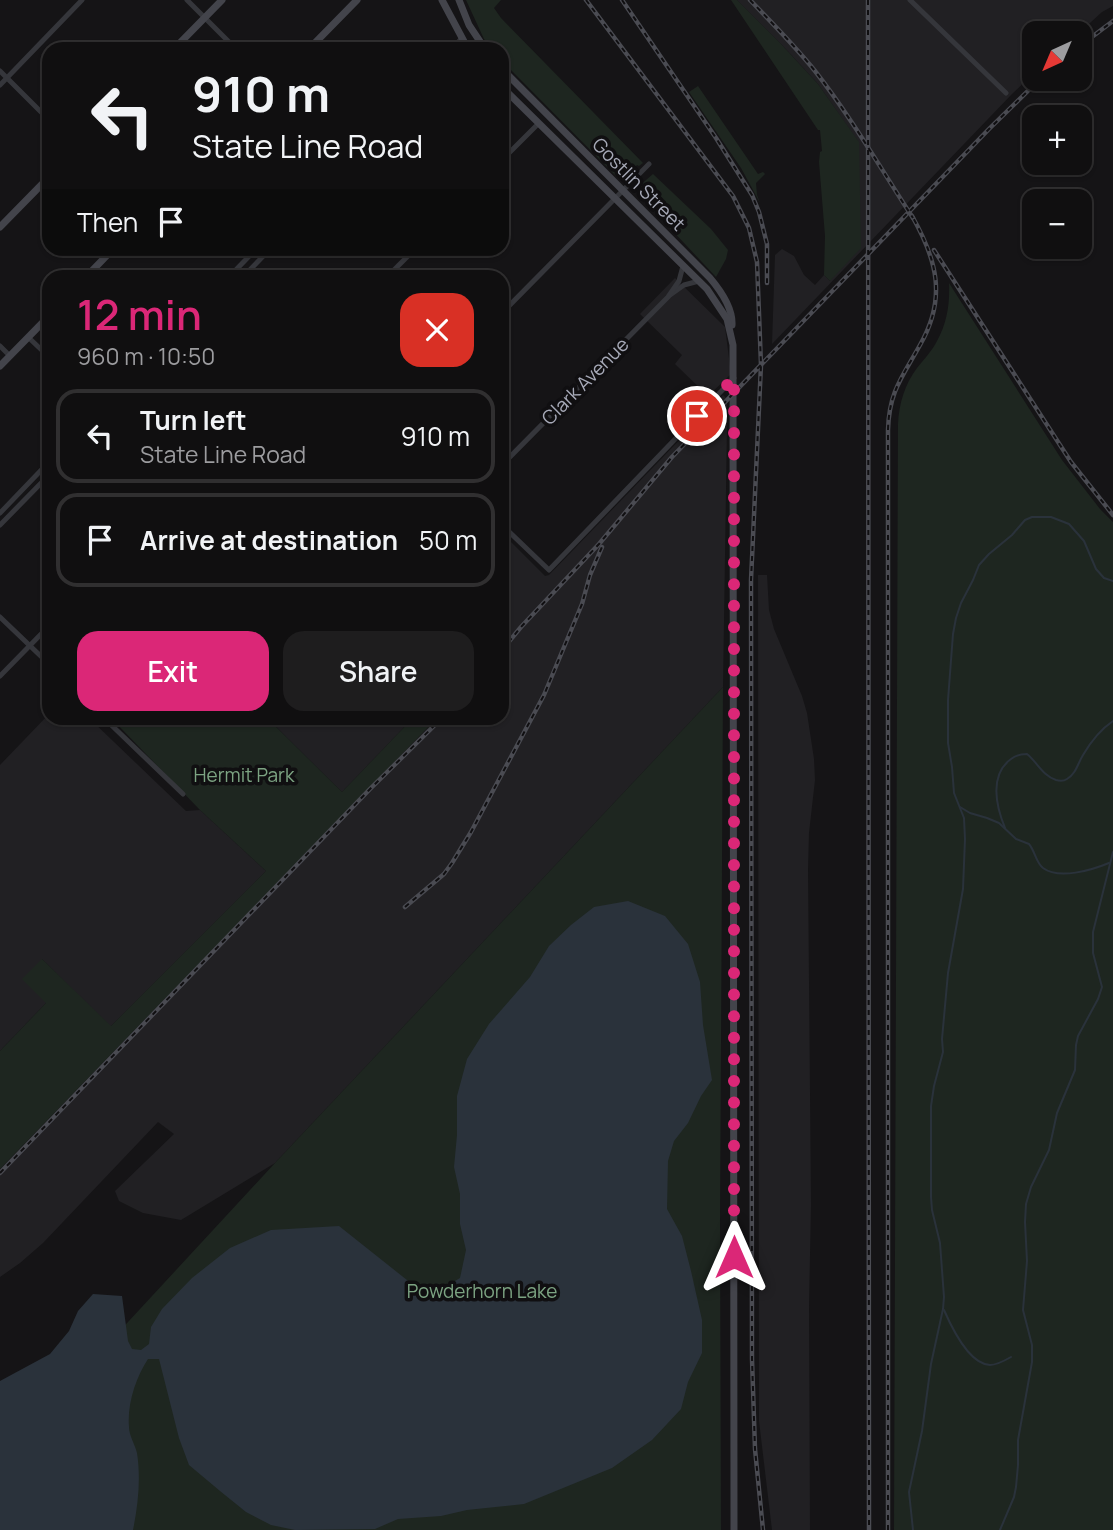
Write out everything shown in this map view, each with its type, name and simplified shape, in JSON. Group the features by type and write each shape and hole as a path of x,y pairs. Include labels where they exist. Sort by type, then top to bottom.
{"main road":[{"path":"181,42 222,0"},
{"path":"316,42 357,0"},
{"path":"442,0 464,42"},
{"path":"459,0 469,25 480,42"},
{"name":"Gostlin Street","path":"509,76 716,284 729,306 732,318 734,1530"},
{"name":"Gostlin Street","path":"509,94 699,281 722,309 732,333"},
{"path":"0,227 42,184"},
{"path":"93,270 106,256"},
{"path":"0,366 42,323"}],"street":[{"path":"0,85 82,0"},
{"path":"187,0 229,42"},
{"path":"910,0 1006,93"},
{"path":"458,42 462,38"},
{"path":"0,71 42,113"},
{"path":"509,153 538,123"},
{"path":"509,306 649,164"},
{"path":"238,269 250,256"},
{"path":"251,270 264,256"},
{"path":"394,270 408,256"},
{"name":"Clark Avenue","path":"509,458 668,297 680,281 683,266"},
{"name":"Clark Avenue","path":"668,297 684,285 699,281"},
{"path":"28,337 42,350"},
{"path":"0,346 9,356"},
{"path":"509,532 549,570 734,378"},
{"path":"0,513 42,469"},
{"path":"0,525 42,482"},
{"path":"0,617 42,657"},
{"path":"0,676 42,633"},
{"path":"113,725 183,794"}],"shaded area":[{"path":"737,0 1113,0 1113,6 1092,21 1022,21 1022,84 772,344 775,255 782,249 794,256 804,275 815,285 824,275 830,281 859,143 818,84"},
{"path":"675,278 725,327 731,374 708,396 675,364 682,355 640,314"},
{"path":"723,395 727,399 727,425 723,687 275,1163 181,1220 143,1213 119,1201 115,1191 174,1134 158,1122 43,1243 0,1277 0,1169 430,725 509,725 509,540 545,576 549,575"},
{"path":"758,575 767,575 769,610 774,629 802,696 814,759 815,780 808,869 810,1530 772,1530 759,1421"},
{"path":"42,721 42,725 96,725 186,811 200,810 266,871 110,1027 42,959 46,1003 0,1051 0,765"},
{"path":"274,725 406,725 342,792"},
{"name":"Powderhorn Lake","path":"628,901 665,916 688,944 700,982 703,1025 712,1080 688,1123 674,1141 668,1161 667,1209 682,1236 691,1271 702,1320 702,1353 688,1382 681,1409 652,1440 612,1468 524,1504 467,1510 441,1516 398,1519 375,1529 295,1530 271,1525 246,1512 189,1465 179,1438 159,1359 148,1359 136,1382 129,1409 129,1430 137,1453 139,1472 133,1530 0,1530 0,1381 50,1354 69,1331 78,1311 93,1294 122,1296 128,1341 132,1349 141,1350 149,1344 151,1327 162,1309 192,1278 230,1248 271,1230 339,1226 412,1284 440,1290 460,1278 466,1250 460,1224 460,1194 454,1167 457,1096 467,1059 489,1024 530,977 549,946 594,907"}],"green space":[{"path":"466,0 501,0 494,8 501,18 643,163 637,165 623,179 616,176 509,68 509,42 486,42"},
{"path":"731,0 737,0 818,84 859,142 861,248 830,281 824,275 820,130"},
{"path":"698,86 758,174 765,174 756,183 760,203 741,168 689,92"},
{"path":"653,174 711,229 728,250 716,277 639,195 638,187"},
{"path":"949,283 1062,460 1113,522 1113,1530 894,1530 898,424 906,387 935,345 943,327 948,306"},
{"name":"Powderhorn Lake","path":"723,687 721,1530 0,1530 0,1452 30,1428"},
{"name":"Hermit Park","path":"118,725 274,725 342,792 406,725 430,725 0,1169 0,1051 46,1003 22,979 42,959 111,1026 266,871 200,810"}],"waterway":[{"path":"913,1530 909,1492 944,1297 940,1243 931,1197 931,1106 943,1052 948,973 963,889 964,818 954,793 948,743 948,700 956,618 979,565 1025,520 1032,517 1051,517 1069,524 1084,541 1096,569 1104,578 1113,581"},
{"path":"1005,828 996,791 1004,766 1015,757 1027,754 1051,778 1066,780 1075,771 1092,741 1113,721"},
{"path":"960,807 999,823 1016,839 1029,844 1041,866 1050,872 1076,873 1109,863"},
{"path":"1000,1530 1016,1487 1018,1440 1032,1362 1032,1345 1023,1310 1027,1261 1026,1204 1049,1150 1057,1113 1075,1070 1078,1036 1102,987 1093,953 1093,932 1113,852"},
{"path":"944,1310 962,1343 982,1363 998,1364 1011,1357"}],"railway":[{"path":"586,0 733,196 749,228 757,262 761,365 751,580 752,1359 755,1449 763,1530"},
{"path":"622,0 752,195 767,244 767,283"},
{"path":"750,0 815,71 913,218"},
{"path":"868,0 869,1530"},
{"path":"1092,37 1113,21"},
{"path":"509,642 599,544 672,457 1028,91"},
{"path":"888,1530 888,430 894,394 928,328 936,295 933,264 912,216"},
{"path":"934,250 1071,462 1113,515"},
{"path":"405,907 444,874 471,832 544,695 582,604 602,547"},
{"path":"0,1173 435,725"}],"route":[{"path":"697,416 734,378 734,1257"}]}
